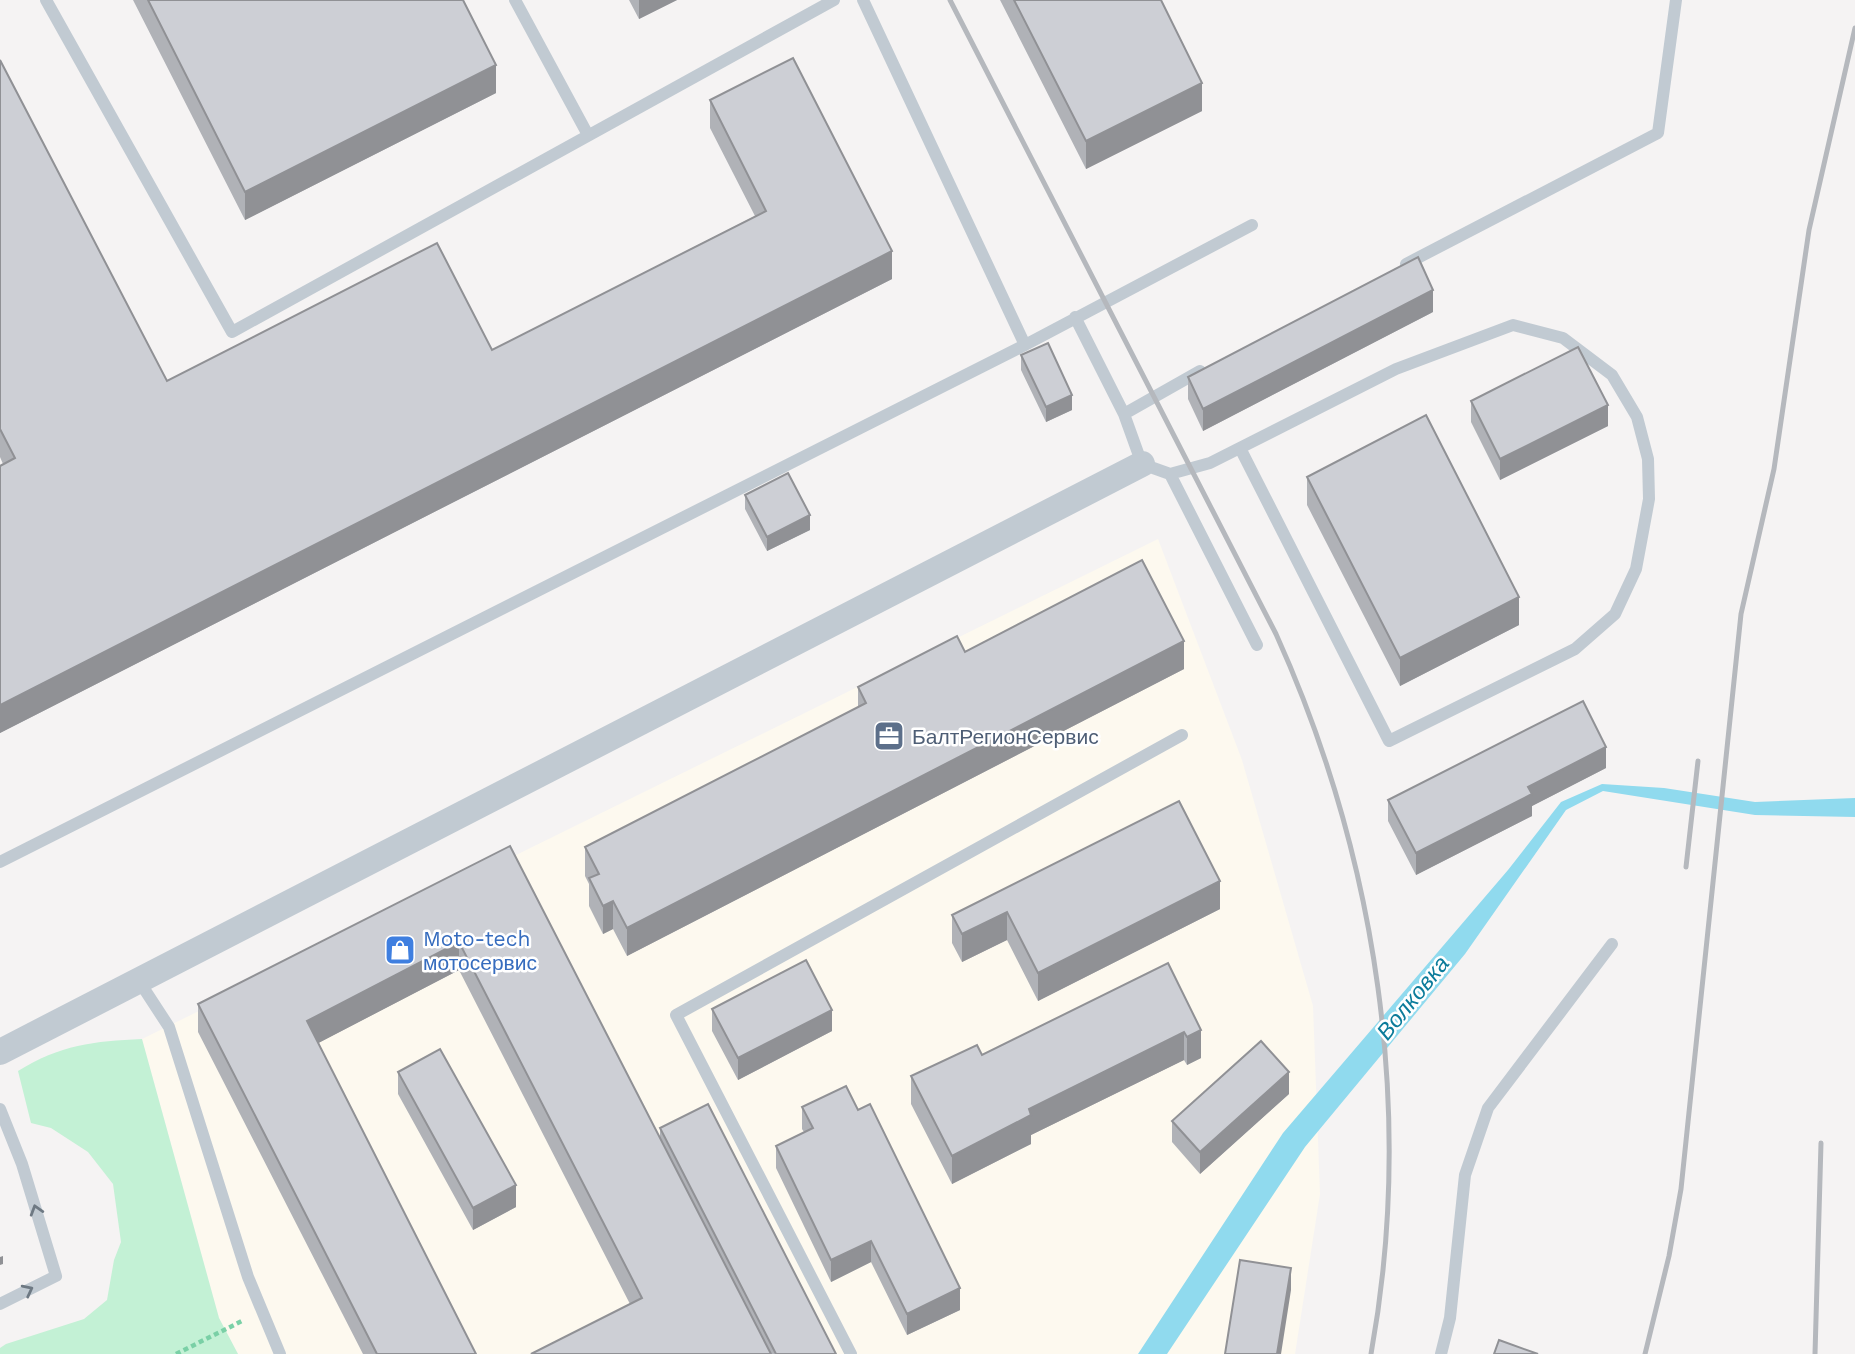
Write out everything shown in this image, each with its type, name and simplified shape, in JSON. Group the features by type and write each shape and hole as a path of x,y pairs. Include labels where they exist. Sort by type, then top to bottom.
{"street":[{"path":"0,1052 1142,464"}],"lane":[{"path":"46,0 232,332 834,0"},
{"path":"515,0 588,135"},
{"path":"863,0 1025,345"},
{"path":"1399,268 1658,133 1676,0"},
{"path":"0,862 1025,345 1252,225"},
{"path":"1076,317 1124,414 1142,464 1170,474 1210,463 1396,369 1513,325 1563,338 1612,375 1637,417 1648,460 1649,499 1636,569 1615,614 1574,649 1389,741 1240,448"},
{"path":"1124,414 1214,364"},
{"path":"1170,474 1257,645"},
{"path":"851,1354 676,1015 1182,736"},
{"path":"1441,1354 1450,1318 1465,1175 1488,1108 1612,944"},
{"path":"139,981 169,1027 260,1312 280,1354"},
{"path":"0,1109 22,1164 56,1276 0,1304"}],"path":[{"path":"176,1354 260,1312"}],"shaded area":[{"path":"1158,539 1242,760 1313,1006 1320,1194 1295,1354 238,1354 219,1318 142,1039"}],"green space":[{"path":"142,1039 219,1318 238,1354 0,1354 0,1348 6,1344 84,1319 107,1300 114,1260 121,1242 113,1184 88,1152 51,1128 31,1123 18,1071 48,1055 78,1046"}],"water":[{"name":"Волковка","path":"1602,784 1664,788 1755,802 1855,798 1855,817 1755,815 1603,791 1566,810 1465,954 1305,1147 1167,1354 1138,1354 1283,1133 1508,870 1561,802"}],"building":[{"path":"148,0 463,0 496,65 245,192"},
{"path":"1014,0 1161,0 1202,83 1086,141"},
{"path":"793,58 892,251 0,705 0,466 15,458 0,429 0,60 167,381 437,243 492,350 766,211 710,100"},
{"path":"1418,257 1433,290 1203,409 1188,377"},
{"path":"1048,343 1072,395 1046,407 1021,355"},
{"path":"1578,347 1608,405 1500,459 1471,401"},
{"path":"1426,415 1519,597 1400,658 1307,477"},
{"path":"788,473 810,515 767,537 745,495"},
{"path":"1142,560 1184,641 627,928 613,901 603,906 589,878 599,874 585,847 866,703 858,687 957,636 965,652"},
{"path":"1583,701 1606,747 1528,787 1532,794 1416,853 1388,800"},
{"path":"1179,801 1220,881 1038,973 1007,912 962,934 952,915"},
{"path":"510,846 771,1354 531,1354 642,1298 459,942 307,1021 476,1354 377,1354 198,1004"},
{"path":"806,960 832,1010 738,1058 712,1009"},
{"path":"1168,963 1201,1030 1187,1037 1184,1032 1029,1109 1031,1115 952,1156 911,1076 977,1045 982,1055"},
{"path":"1261,1041 1289,1072 1200,1152 1172,1121"},
{"path":"440,1049 516,1185 473,1208 398,1072"},
{"path":"846,1086 858,1110 870,1104 960,1288 907,1314 871,1241 831,1260 776,1146 813,1128 802,1107"},
{"path":"708,1104 836,1354 776,1354 660,1128"},
{"path":"1240,1260 1291,1268 1277,1354 1225,1354"},
{"path":"1499,1340 1538,1354 1494,1354"}],"railway":[{"path":"950,0 1276,634 1311,719 1340,807 1362,896 1378,987 1387,1079 1389,1171 1384,1263 1371,1354"},
{"path":"1645,1354 1669,1256 1681,1189 1741,614 1774,469 1809,230 1855,28"},
{"path":"1686,867 1698,761"},
{"path":"1815,1354 1821,1143"}],"place":[{"name":"БалтРегионСервис","path":"889,736"},
{"name":"Moto-tech мотосервис","path":"400,950"}]}
